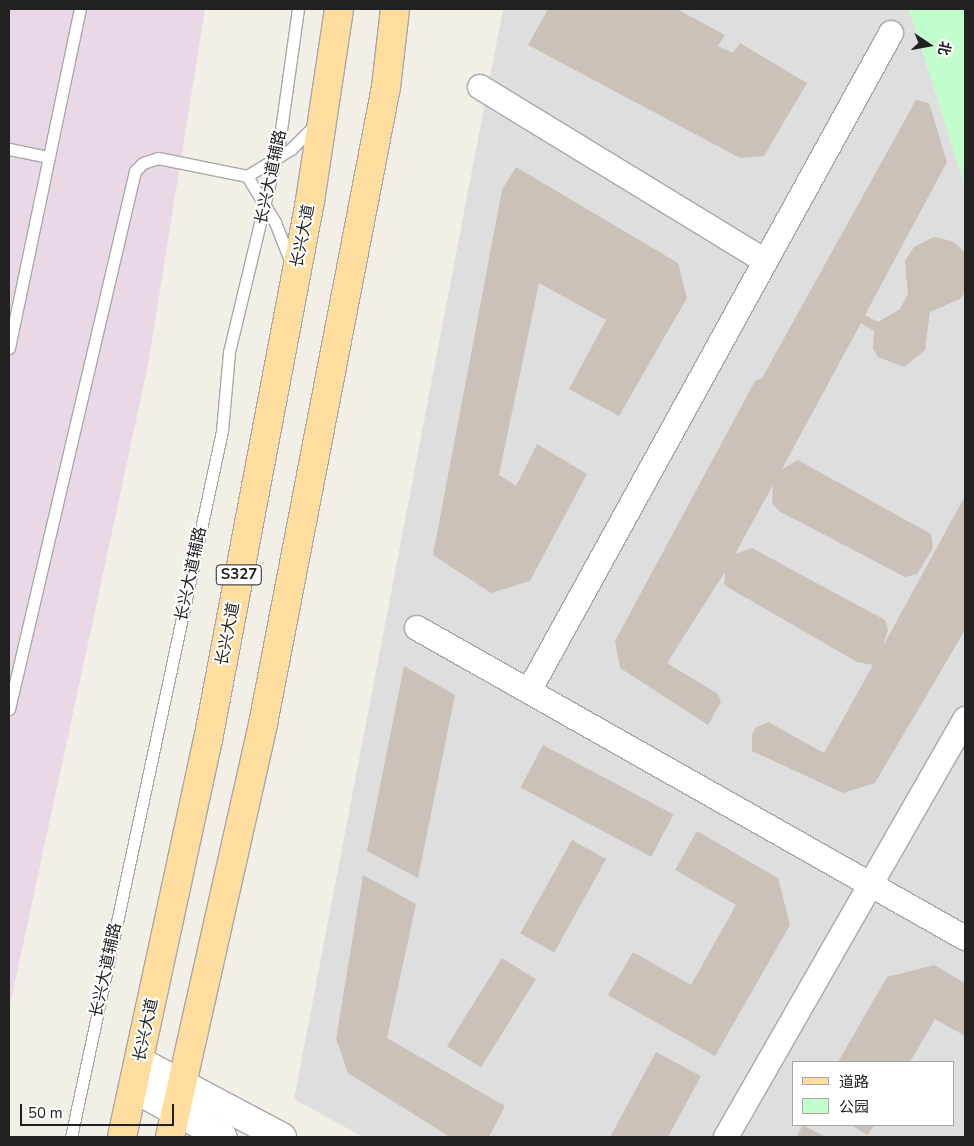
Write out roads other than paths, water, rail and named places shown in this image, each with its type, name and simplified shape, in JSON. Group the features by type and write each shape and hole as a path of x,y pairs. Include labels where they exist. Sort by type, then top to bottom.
{"main road":[{"name":"长兴大道","path":"122,1137 208,740 295,279 324,115 339,9"},
{"path":"177,1101 263,724 386,87 395,9"}],"street":[{"path":"529,691 891,32"},
{"path":"480,87 765,261"},
{"path":"417,628 965,938"},
{"path":"726,1137 965,719"},
{"path":"139,1062 177,1101 223,1137"},
{"path":"133,1088 282,1137"}],"lane":[{"path":"9,348 80,9"},
{"name":"长兴大道辅路","path":"71,1137 222,431 229,352 276,160 298,9"},
{"path":"9,709 130,182 140,164 158,158 247,176 276,160 324,115"},
{"path":"9,148 49,157"},
{"path":"247,176 266,205 286,244 295,279"}]}
